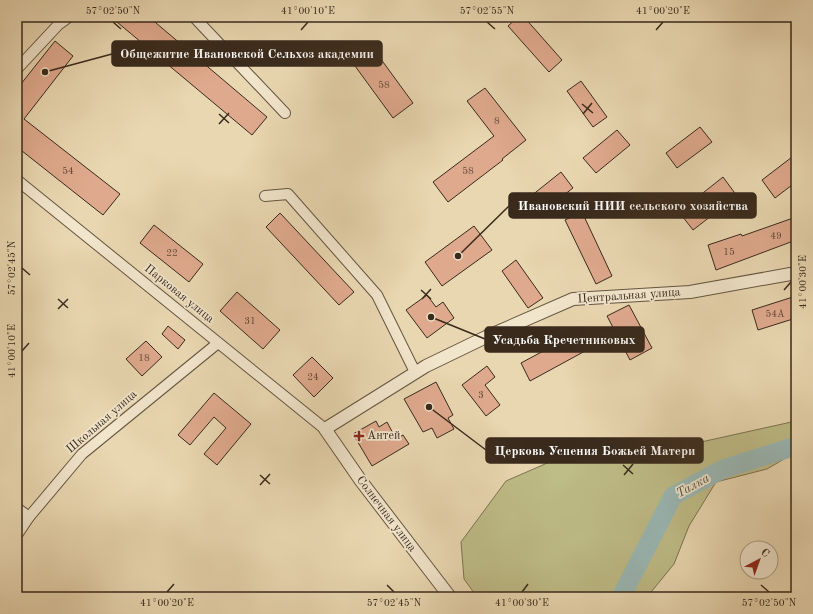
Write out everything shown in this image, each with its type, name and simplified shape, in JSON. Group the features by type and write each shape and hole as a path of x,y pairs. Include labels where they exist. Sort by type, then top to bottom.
{"street":[{"path":"17,69 58,25 69,17"},
{"path":"194,17 285,113"},
{"name":"Парковая улица","path":"17,180 324,429"},
{"path":"265,196 288,194 377,295 415,372"},
{"name":"Центральная улица","path":"324,429 415,372 482,339 574,299 690,292 796,274"},
{"name":"Школьная улица","path":"17,535 29,517 82,454 218,343"},
{"name":"Солнечная улица","path":"324,429 450,597"},
{"path":"17,508 29,517"}],"shaded area":[{"path":"796,421 796,452 767,469 716,482 689,526 674,564 647,597 477,597 464,579 461,542 506,481 568,454 683,446"}],"building":[{"path":"111,17 149,17 267,117 252,135"},
{"path":"518,17 524,17 562,60 549,72 508,26"},
{"path":"55,41 73,56 24,119 120,194 103,215 17,147 17,89"},
{"path":"375,51 413,103 393,118 355,66"},
{"path":"581,81 607,117 593,127 567,91"},
{"path":"485,88 526,140 502,159 503,160 448,202 433,182 494,136 467,101"},
{"path":"700,127 712,142 677,168 666,153"},
{"path":"617,130 630,145 596,173 583,158"},
{"path":"796,154 796,182 775,198 762,180"},
{"path":"561,172 573,188 538,215 526,200"},
{"path":"723,177 737,196 693,230 679,212"},
{"path":"582,212 612,276 596,284 565,220"},
{"path":"280,213 354,292 339,305 266,227"},
{"path":"796,217 796,240 716,270 708,245 741,234 742,236"},
{"path":"154,225 203,264 189,282 140,243"},
{"path":"474,226 492,250 442,286 425,262"},
{"path":"516,260 543,298 528,308 502,271"},
{"path":"237,292 280,330 263,349 220,311"},
{"path":"427,295 436,307 443,302 454,318 427,338 406,310"},
{"path":"796,296 796,318 758,330 752,310"},
{"path":"629,305 652,348 630,360 607,316"},
{"path":"168,326 185,340 178,349 162,334"},
{"path":"588,327 598,344 530,381 521,363"},
{"path":"146,341 162,357 142,376 126,359"},
{"path":"312,357 333,378 314,397 293,375"},
{"path":"487,366 495,377 485,385 500,405 486,416 462,385"},
{"path":"436,382 453,415 448,418 454,429 437,438 432,428 423,432 404,399"},
{"path":"214,393 251,424 217,465 204,454 226,428 214,417 190,445 178,435"},
{"path":"376,421 379,427 387,422 396,439 403,435 409,444 372,466 353,434"}],"waterway":[{"name":"Талка","path":"621,597 673,496 723,469 796,446"}],"place":[{"name":"Общежитие Ивановской Сельхоз академии","path":"45,72"},
{"name":"Ивановский НИИ сельского хозяйства","path":"458,256"},
{"name":"Усадьба Кречетниковых","path":"431,317"},
{"name":"Церковь Успения Божьей Матери","path":"429,407"},
{"name":"Антей","path":"359,436"}]}
